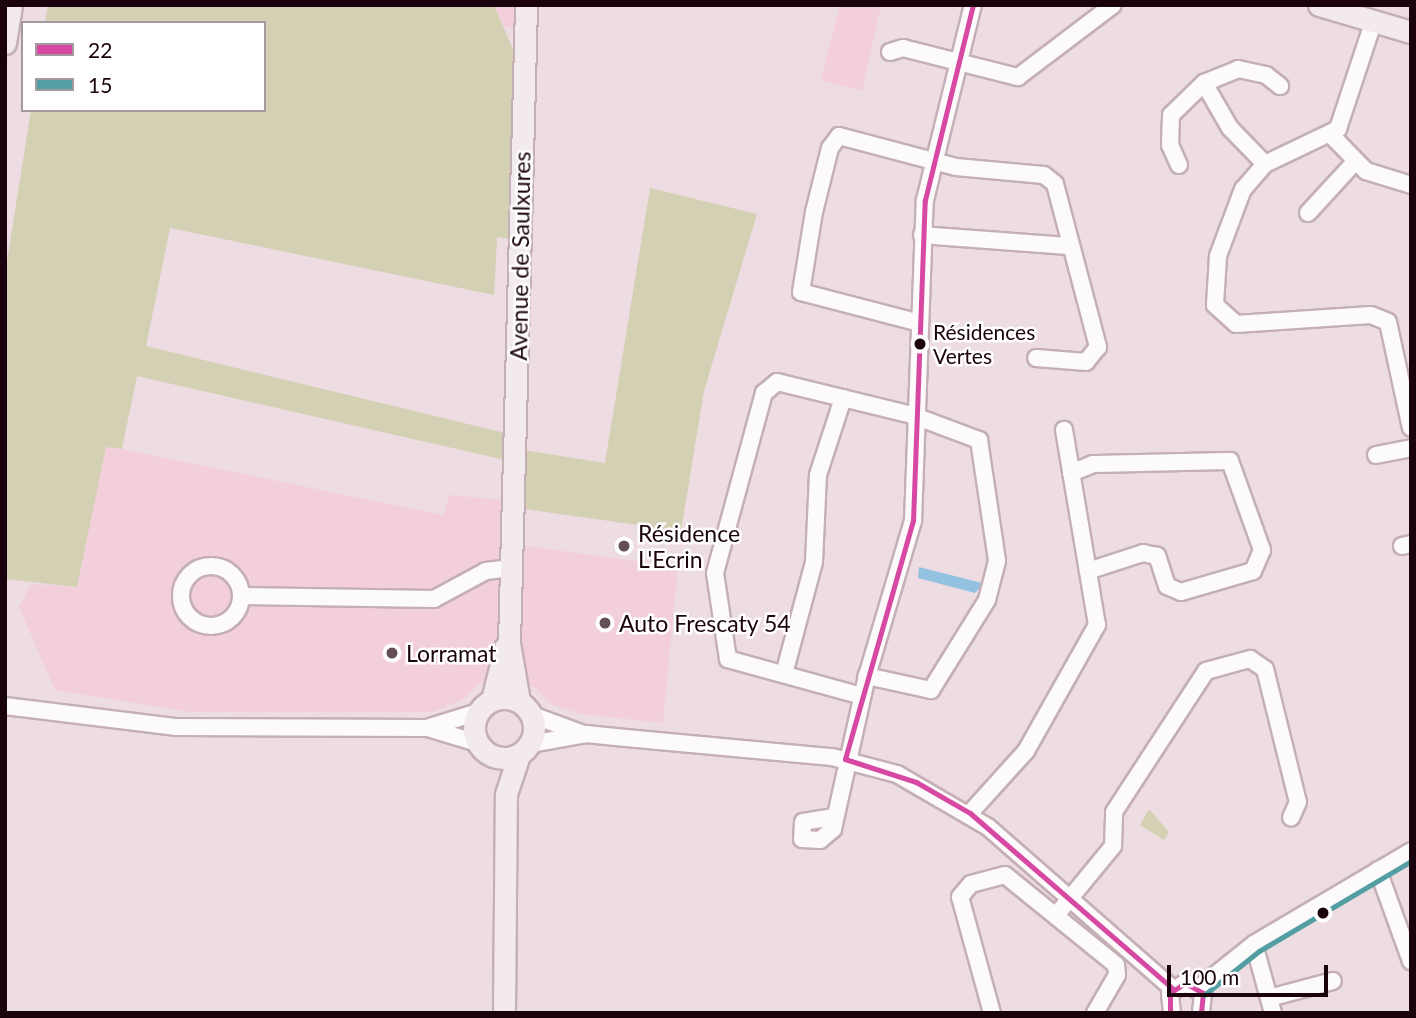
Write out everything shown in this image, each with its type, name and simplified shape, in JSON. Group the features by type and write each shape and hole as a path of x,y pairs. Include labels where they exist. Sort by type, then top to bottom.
{"main road":[{"path":"5,43 11,5"},
{"name":"Avenue de Saulxures","path":"509,643 526,5"},
{"path":"1319,5 1411,32"},
{"path":"506,794 483,749 485,706 509,643"},
{"path":"504,1013 506,794 524,749 526,708 509,643"},
{"path":"485,706 526,708"},
{"path":"483,749 524,749"}],"street":[{"path":"834,817 845,759 867,676 913,521 922,235 932,158 973,5"},
{"path":"890,52 904,48 1008,77 1024,75 1113,5"},
{"path":"1373,23 1346,113 1332,136 1265,164 1235,203 1218,256 1220,314 1237,324 1383,318 1395,332 1411,428"},
{"path":"1179,164 1170,145 1171,115 1204,83 1238,69 1266,75 1280,86"},
{"path":"1204,83 1230,128 1265,164"},
{"path":"920,323 812,299 802,292 801,280 833,140 854,136 956,167 1051,179 1067,246 1098,346 1086,362 1036,358"},
{"path":"1332,136 1354,163 1411,185"},
{"path":"1308,213 1354,163"},
{"path":"922,235 1067,246"},
{"path":"862,695 728,659 715,572 766,388 777,382 917,416 979,440 996,552 987,600 932,690 867,676"},
{"path":"785,674 814,562 818,475 843,398"},
{"path":"970,813 1026,751 1095,633 1088,570 1064,430"},
{"path":"1376,455 1411,448"},
{"path":"1071,473 1094,464 1230,461 1262,550 1253,571 1181,592 1167,586 1157,556 1143,553 1088,570"},
{"path":"242,596 434,598 486,571 511,568"},
{"path":"1058,913 1113,846 1114,812 1206,671 1250,660 1265,669 1298,802 1291,818"},
{"path":"6,705 176,727 428,728 483,749"},
{"path":"428,728 485,706"},
{"path":"526,708 586,734 845,759 916,782 970,813 1173,989"},
{"path":"524,749 586,734"},
{"path":"1199,988 1254,944 1411,851"},
{"path":"1378,870 1408,941 1411,961"},
{"path":"992,1013 960,901 962,890 1010,875 1058,913 1117,968 1095,1013"},
{"path":"1254,944 1271,1005 1333,981"},
{"path":"1173,989 1185,983 1199,988"},
{"path":"1199,988 1201,1013"},
{"path":"1172,1013 1173,989"}],"shaded area":[{"path":"48,5 494,5 516,57 513,239 497,237 494,295 170,228 146,346 505,433 505,460 137,376 122,449 106,447 77,587 5,579 5,274 31,112 266,112 266,21 45,21"},
{"path":"494,5 531,5 531,29 504,27"},
{"path":"840,5 881,5 862,91 821,80"},
{"path":"650,188 757,214 704,391 681,531 524,509 523,450 605,463"},
{"path":"106,446 444,515 449,495 503,500 504,543 678,567 663,723 581,714 551,704 535,687 480,682 465,698 433,712 191,712 55,690 19,607 31,584 77,587"},
{"path":"1149,809 1169,832 1164,840 1140,825"}],"water":[{"path":"919,567 982,583 982,586 975,593 918,578"}],"transit line":[{"name":"22","path":"845,759 913,521 925,200 973,5"},
{"name":"22","path":"845,759 916,782 970,813 1173,989"},
{"name":"15","path":"1204,995 1259,951 1411,861"},
{"name":"22","path":"1170,1011 1170,993 1185,983 1203,993 1201,1013"}],"place":[{"name":"Résidences Vertes","path":"920,344"},
{"name":"Résidence L'Ecrin","path":"624,546"},
{"name":"Auto Frescaty 54","path":"605,623"},
{"name":"Lorramat","path":"392,653"}]}
